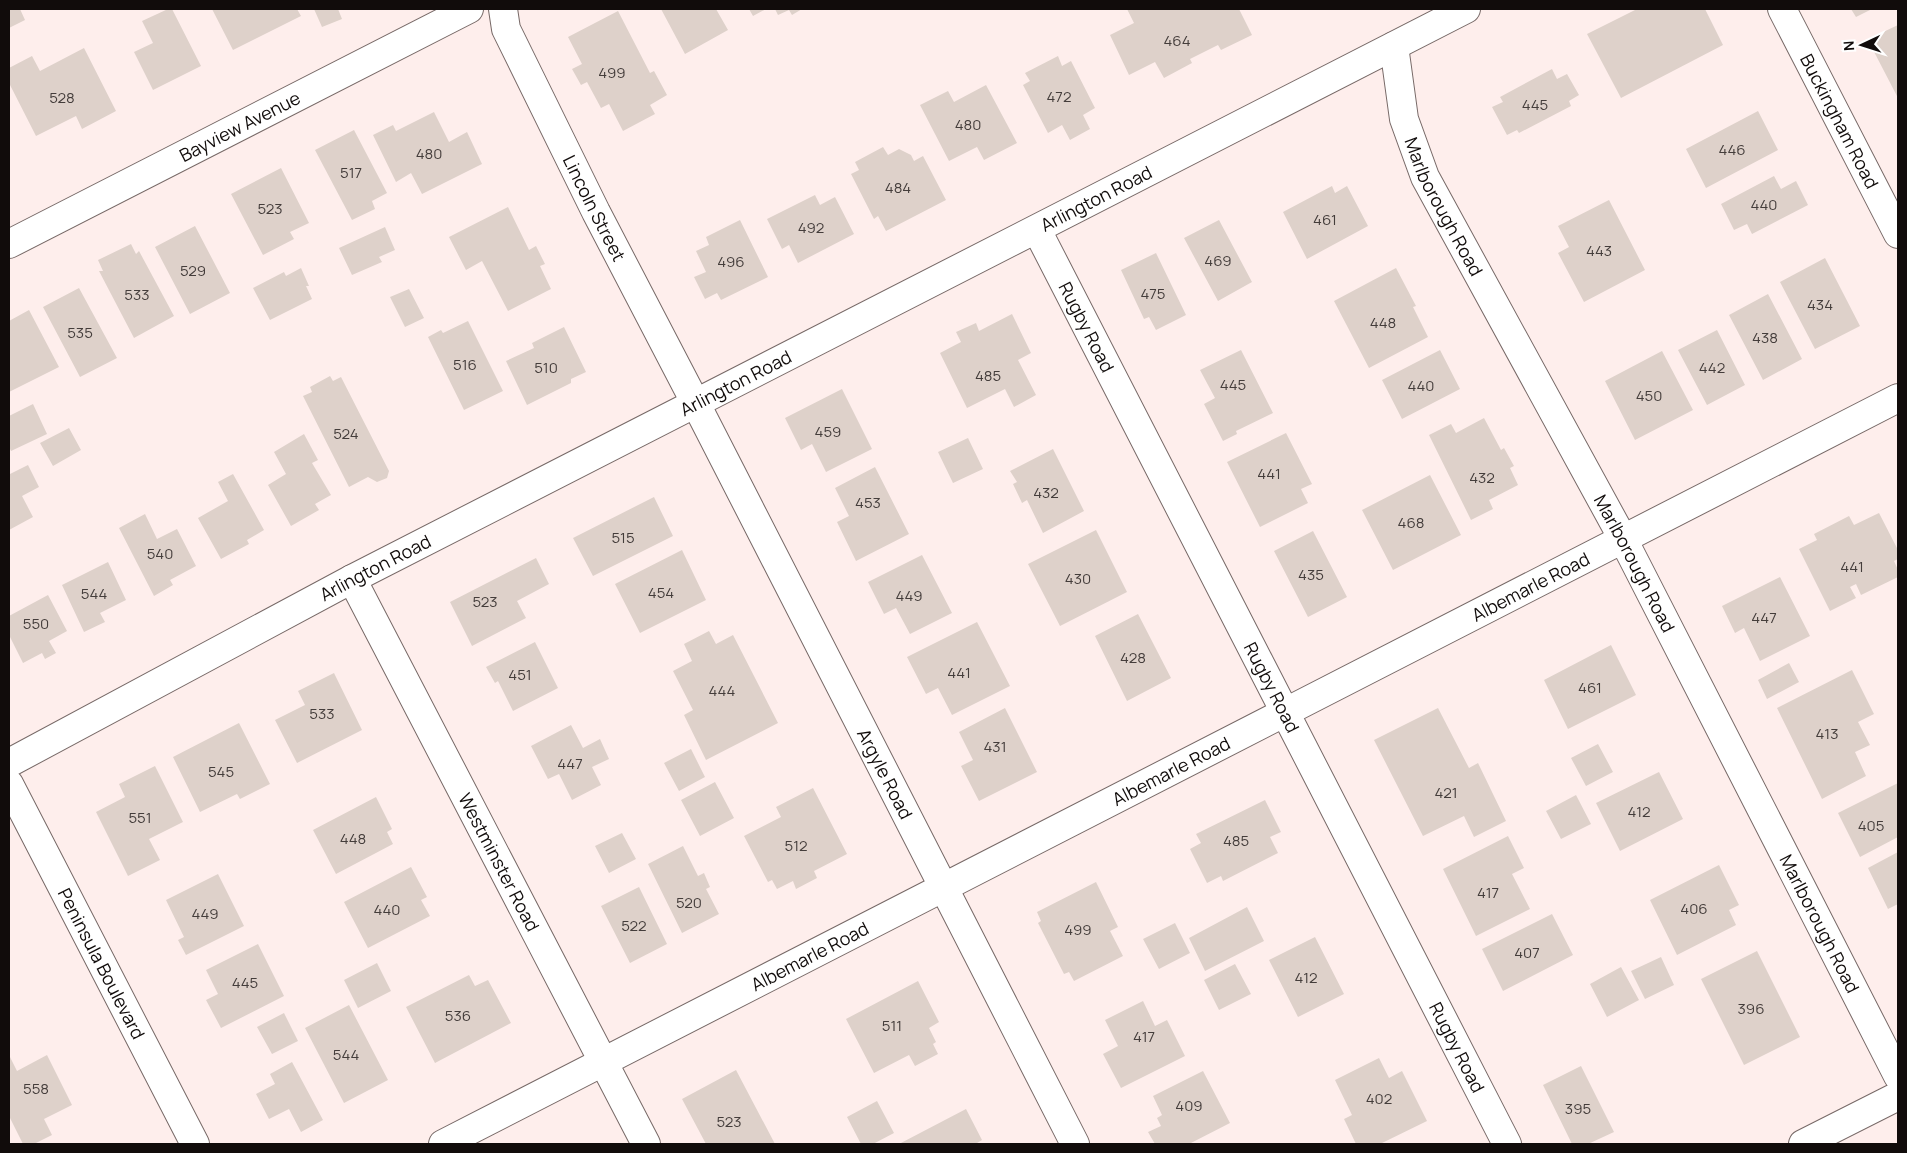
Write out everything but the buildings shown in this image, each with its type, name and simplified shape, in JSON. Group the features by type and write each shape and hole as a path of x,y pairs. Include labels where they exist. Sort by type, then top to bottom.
{"street":[{"name":"Bayview Avenue","path":"9,244 469,9"},
{"name":"Lincoln Street","path":"503,9 506,30 596,212 696,404"},
{"name":"Arlington Road","path":"9,764 352,579 1466,9"},
{"name":"Buckingham Road","path":"1782,9 1898,234"},
{"name":"Marlborough Road","path":"1394,46 1404,119 1425,176 1623,538 1898,1076"},
{"name":"Rugby Road","path":"1037,230 1284,714 1507,1144"},
{"name":"Albemarle Road","path":"443,1144 1898,398"},
{"name":"Argyle Road","path":"696,404 1075,1144"},
{"name":"Westminster Road","path":"352,579 646,1144"},
{"name":"Peninsula Boulevard","path":"9,784 188,1142"},
{"path":"1803,1144 1898,1096"}]}
